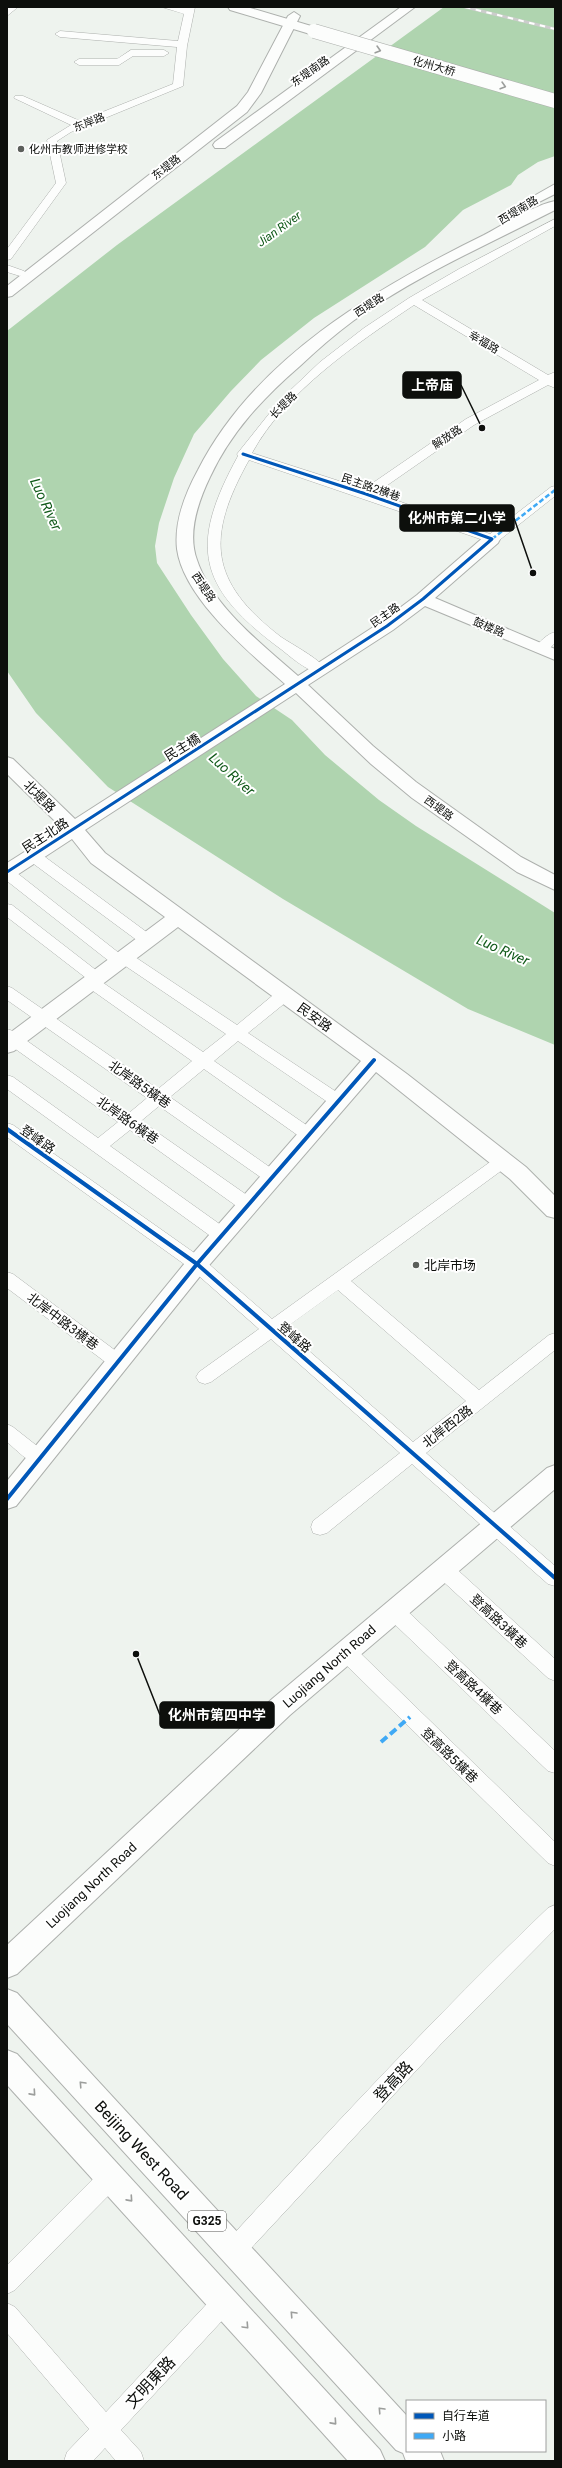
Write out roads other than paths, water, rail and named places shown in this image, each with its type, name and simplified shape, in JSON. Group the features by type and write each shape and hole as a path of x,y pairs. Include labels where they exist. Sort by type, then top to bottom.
{"main road":[{"path":"234,7 288,19"},
{"path":"256,7 288,19"},
{"name":"东堤南路","path":"228,135 265,103 399,7"},
{"name":"东堤南路","path":"228,135 409,7"},
{"name":"化州大桥","path":"288,19 325,23 555,90"},
{"name":"化州大桥","path":"288,19 314,31 555,101"},
{"name":"东堤路","path":"7,284 202,136 232,118 250,98 288,19"},
{"name":"东堤路","path":"7,293 202,136 224,115 245,92 288,19"},
{"path":"250,98 265,103"},
{"path":"202,136 228,135"},
{"path":"95,223 163,186 205,156 228,135"},
{"name":"西堤南路","path":"501,233 492,229 496,222 555,188"},
{"name":"西堤路","path":"555,205 444,261 385,294 356,312 316,344 242,411 212,456 199,483 188,512 186,528 187,553 193,573 210,598 224,614 297,685 401,780 506,855 555,883"},
{"name":"民主路","path":"281,696 387,626 423,599 492,539"},
{"name":"鼓楼路","path":"423,599 548,652"},
{"name":"民主橋","path":"94,815 281,696"},
{"name":"北堤路","path":"7,763 73,828"},
{"name":"民主北路","path":"7,873 94,815"},
{"name":"民安路","path":"73,828 98,858 374,1060 503,1161 555,1210"},
{"path":"10,1040 44,1017 178,917"},
{"path":"7,1499 197,1264 374,1060"},
{"name":"Luojiang North Road","path":"7,1964 281,1708 555,1475"},
{"name":"Beijing West Road","path":"7,2003 406,2438"},
{"path":"7,2064 369,2461"},
{"path":"419,2452 428,2461"}],"street":[{"path":"7,13 13,7"},
{"path":"167,7 189,9"},
{"name":"东岸路","path":"7,257 12,244 61,183 52,140 67,130 177,87 189,9"},
{"path":"60,34 182,48"},
{"path":"79,62 119,62 131,53 182,48"},
{"path":"19,98 80,125"},
{"name":"长堤路","path":"320,669 292,651 246,611 232,596 219,572 214,551 217,514 243,454 262,426 322,367 354,340 413,300 555,222"},
{"path":"7,268 20,273"},
{"name":"幸福路","path":"413,300 552,380"},
{"name":"解放路","path":"366,494 448,436 552,380"},
{"name":"民主路2横巷","path":"243,454 366,494 492,539"},
{"name":"民主路","path":"492,539 553,494"},
{"path":"548,652 555,636"},
{"path":"32,855 147,940"},
{"path":"7,873 122,959 237,1033 338,1101"},
{"path":"7,909 93,980 309,1135"},
{"name":"北岸路5橫巷","path":"7,992 272,1178"},
{"path":"99,1146 284,995"},
{"name":"北岸路6橫巷","path":"10,1040 130,1121 248,1205"},
{"path":"7,1081 222,1235"},
{"name":"登峰路","path":"7,1129 197,1264 555,1578"},
{"path":"205,1377 503,1161"},
{"name":"北岸中路3横巷","path":"7,1280 118,1362"},
{"path":"338,1280 479,1401"},
{"name":"北岸西2路","path":"320,1527 555,1340"},
{"path":"7,1432 40,1458"},
{"name":"登高路3橫巷","path":"443,1569 555,1672"},
{"name":"登高路4橫巷","path":"394,1611 555,1764"},
{"name":"登高路5橫巷","path":"346,1652 555,1856"},
{"name":"登高路","path":"234,2250 421,2051 517,1951 555,1915"},
{"path":"7,2282 110,2178"},
{"name":"文明東路","path":"76,2461 224,2302"},
{"path":"7,2315 132,2461"}],"water":[{"path":"444,7 555,7 555,156 538,162 518,175 511,185 463,210 425,247 314,318 261,360 231,391 194,434 174,478 159,523 155,546 157,563 191,615 223,659 256,696 292,720 325,755 379,800 416,826 555,913 555,1045 468,1009 283,899 108,787 36,713 7,671 7,331 117,245"}],"railway":[{"path":"465,7 555,29"}],"place":[{"name":"化州市教师进修学校","path":"21,149"},
{"name":"上帝庙","path":"482,428"},
{"name":"化州市第二小学","path":"533,573"},
{"name":"北岸市场","path":"416,1265"},
{"name":"化州市第四中学","path":"136,1654"}],"water label":[{"name":"Jian River","path":"279,229"},
{"name":"Luo River","path":"46,504"},
{"name":"Luo River","path":"232,774"},
{"name":"Luo River","path":"503,950"}]}
